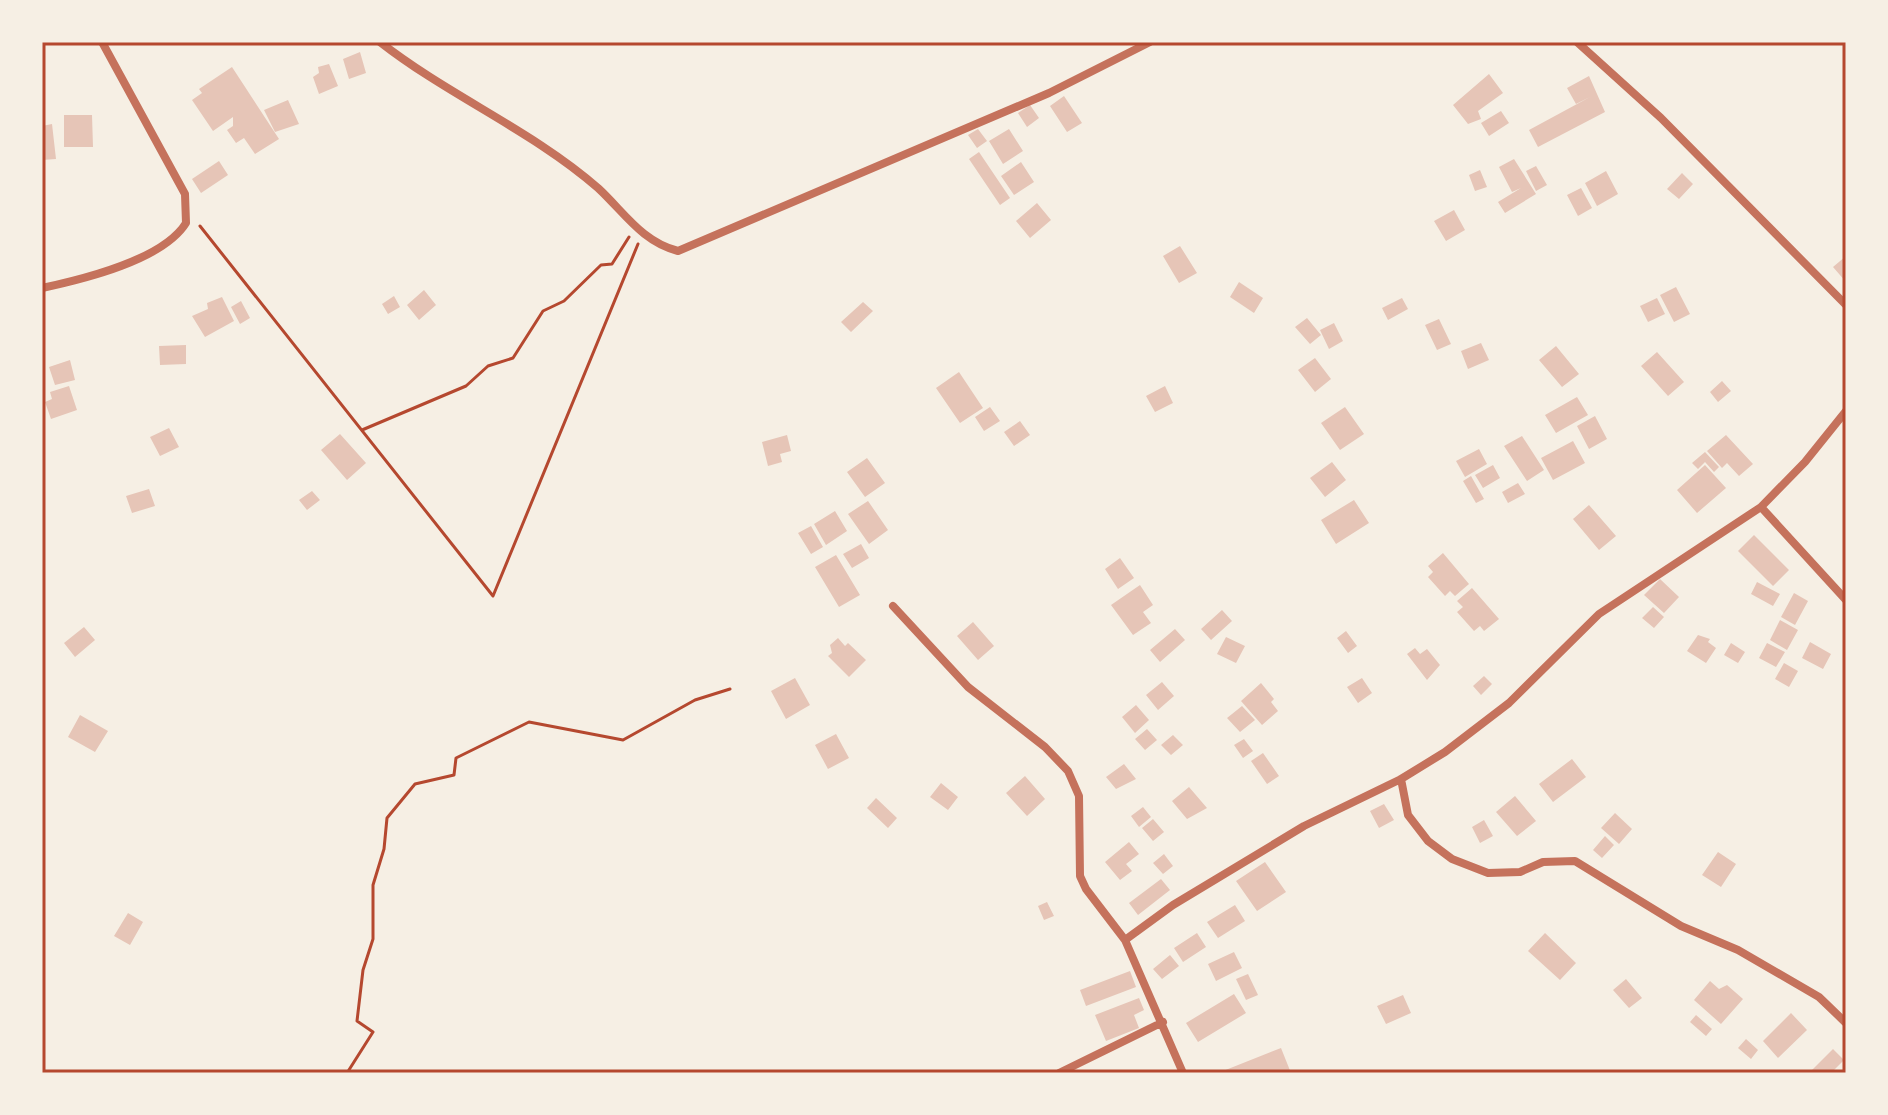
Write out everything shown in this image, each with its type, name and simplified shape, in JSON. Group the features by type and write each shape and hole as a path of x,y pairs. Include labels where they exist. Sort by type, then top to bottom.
{"street":[{"path":"42,288 88,277 173,241 186,223 188,210 185,194 102,42"},
{"path":"380,42 438,84 571,167 642,234 662,247 678,251 695,247 1049,93 1150,42"},
{"path":"1577,42 1661,118 1846,305"},
{"path":"1125,940 1173,905 1304,826 1401,779 1445,752 1509,703 1599,614 1761,507 1805,462 1846,411"},
{"path":"1761,507 1846,600"},
{"path":"893,606 968,687 1045,747 1068,771 1079,796 1080,876 1086,889 1125,940 1183,1073"},
{"path":"1401,779 1408,815 1428,841 1452,859 1488,873 1520,872 1543,862 1575,861 1681,926 1738,950 1819,997 1846,1023"},
{"path":"1059,1073 1163,1022"}],"path":[{"path":"188,210 493,596 642,234"},
{"path":"362,430 466,386 488,366 513,358 543,311 564,301 601,265 612,264 629,236 642,234"},
{"path":"347,1073 373,1032 357,1021 363,970 373,939 373,885 384,849 387,818 415,784 454,775 456,758 529,722 623,740 695,700 730,689"}],"building":[{"path":"360,52 366,73 349,79 343,59"},
{"path":"329,64 338,86 319,94 313,77 319,73 318,67"},
{"path":"232,67 279,139 255,154 244,138 236,143 227,130 233,126 233,117 213,131 192,100 202,93 199,89"},
{"path":"1489,74 1503,93 1478,111 1481,119 1468,124 1453,105"},
{"path":"1589,76 1605,112 1538,147 1529,130 1590,97 1576,104 1567,88"},
{"path":"1064,96 1082,123 1067,132 1050,106"},
{"path":"288,100 299,124 275,132 264,110"},
{"path":"1030,105 1039,118 1027,127 1018,113"},
{"path":"1501,111 1509,123 1489,136 1481,123"},
{"path":"64,115 92,115 93,147 64,147"},
{"path":"52,124 56,159 42,160 42,126"},
{"path":"978,129 987,141 977,148 968,135"},
{"path":"1009,129 1023,151 1003,164 989,141"},
{"path":"979,152 1010,198 1000,205 969,159"},
{"path":"1514,159 1536,194 1505,213 1498,202 1521,188 1512,192 1499,167"},
{"path":"219,161 228,175 201,193 192,179"},
{"path":"1021,162 1034,182 1014,195 1001,176"},
{"path":"1536,166 1547,185 1536,191 1526,171"},
{"path":"1480,170 1487,187 1475,191 1469,175"},
{"path":"1606,171 1618,194 1597,206 1585,183"},
{"path":"1682,173 1693,184 1679,199 1667,189"},
{"path":"1581,188 1592,208 1578,216 1567,195"},
{"path":"1037,203 1051,220 1030,238 1016,221"},
{"path":"1454,210 1465,230 1446,241 1434,221"},
{"path":"1180,246 1197,273 1179,283 1163,256"},
{"path":"1846,256 1846,282 1833,267"},
{"path":"1239,282 1263,298 1254,313 1230,297"},
{"path":"1676,287 1690,314 1674,322 1660,295"},
{"path":"424,290 436,305 419,320 407,305"},
{"path":"394,296 400,307 388,314 382,304"},
{"path":"222,297 234,321 205,337 192,316 208,309 207,303"},
{"path":"1402,298 1408,309 1388,320 1382,308"},
{"path":"1657,298 1665,314 1648,322 1640,306"},
{"path":"241,301 250,318 240,324 231,307"},
{"path":"863,302 873,311 851,332 841,322"},
{"path":"1307,318 1321,335 1310,344 1295,327"},
{"path":"1439,319 1451,344 1437,350 1425,325"},
{"path":"1334,323 1343,341 1329,349 1320,330"},
{"path":"1481,343 1489,360 1468,369 1461,351"},
{"path":"186,345 186,364 160,365 159,346"},
{"path":"1556,346 1579,374 1562,387 1539,360"},
{"path":"1657,352 1684,382 1668,396 1641,366"},
{"path":"1315,358 1331,379 1315,392 1298,370"},
{"path":"70,360 75,380 55,385 49,367"},
{"path":"959,372 983,408 960,423 936,388"},
{"path":"1722,381 1731,391 1718,402 1710,392"},
{"path":"69,386 77,410 51,419 45,402 52,399 50,392"},
{"path":"1165,386 1173,403 1155,412 1146,396"},
{"path":"1577,397 1588,415 1556,433 1545,415"},
{"path":"990,407 1000,421 984,431 975,417"},
{"path":"1345,407 1364,434 1340,450 1321,423"},
{"path":"1595,416 1607,439 1589,449 1577,426"},
{"path":"1020,421 1030,435 1014,446 1004,432"},
{"path":"169,428 179,447 160,456 150,437"},
{"path":"340,434 366,463 347,480 321,450"},
{"path":"787,435 791,451 780,454 782,462 768,466 762,442"},
{"path":"1726,435 1753,464 1739,476 1727,463 1722,468 1707,451"},
{"path":"1522,436 1544,470 1527,481 1504,446"},
{"path":"1573,441 1585,463 1553,480 1541,458"},
{"path":"1479,449 1487,464 1465,477 1456,461"},
{"path":"1705,452 1719,467 1714,472 1705,462 1698,469 1692,463"},
{"path":"867,458 885,483 865,497 847,472"},
{"path":"1332,462 1346,480 1325,497 1310,478"},
{"path":"1493,465 1500,478 1483,488 1475,475"},
{"path":"1705,465 1726,488 1697,513 1677,490"},
{"path":"1471,476 1484,499 1476,503 1463,481"},
{"path":"1518,483 1525,494 1508,503 1502,492"},
{"path":"149,489 155,506 132,513 126,496"},
{"path":"312,491 320,500 307,510 299,500"},
{"path":"1354,500 1369,523 1336,544 1321,520"},
{"path":"868,501 888,530 869,544 848,514"},
{"path":"1589,505 1616,536 1599,550 1573,519"},
{"path":"835,511 847,531 826,545 814,524"},
{"path":"811,526 823,547 811,554 798,533"},
{"path":"1754,535 1789,570 1773,586 1738,551"},
{"path":"861,544 869,558 852,568 843,554"},
{"path":"1443,553 1469,584 1455,596 1450,591 1445,596 1428,577 1433,572 1428,566"},
{"path":"836,555 860,595 839,607 815,567"},
{"path":"1120,558 1134,578 1118,589 1105,569"},
{"path":"1660,579 1679,597 1664,613 1644,595"},
{"path":"1757,582 1780,594 1773,606 1751,594"},
{"path":"1140,585 1153,605 1143,612 1151,623 1133,635 1111,605"},
{"path":"1472,588 1499,619 1484,631 1480,626 1474,631 1457,612 1463,607 1457,601"},
{"path":"1794,593 1808,601 1795,625 1781,617"},
{"path":"1653,607 1664,617 1654,628 1642,618"},
{"path":"1222,610 1232,621 1211,640 1201,629"},
{"path":"1780,620 1798,630 1787,650 1770,640"},
{"path":"973,622 994,646 978,660 957,636"},
{"path":"84,627 95,640 75,657 64,643"},
{"path":"1175,629 1185,640 1160,662 1150,650"},
{"path":"1346,631 1357,646 1348,653 1337,638"},
{"path":"1698,635 1710,639 1708,642 1716,648 1706,663 1687,651"},
{"path":"1226,637 1245,646 1236,663 1217,654"},
{"path":"838,638 866,660 849,677 828,656 832,653 830,645"},
{"path":"1810,642 1831,654 1823,669 1802,658"},
{"path":"1731,643 1745,652 1738,663 1724,655"},
{"path":"1767,643 1785,652 1776,667 1759,658"},
{"path":"1415,648 1420,654 1427,649 1440,665 1427,680 1407,654"},
{"path":"1784,663 1798,671 1789,687 1775,679"},
{"path":"1484,676 1492,684 1481,695 1473,686"},
{"path":"795,678 810,705 786,719 771,691"},
{"path":"1362,678 1372,693 1358,703 1347,687"},
{"path":"1162,682 1174,696 1158,710 1146,695"},
{"path":"1261,683 1274,699 1271,702 1278,711 1262,725 1241,701"},
{"path":"1136,705 1149,720 1135,733 1122,717"},
{"path":"1242,706 1255,720 1240,732 1227,718"},
{"path":"80,715 108,731 95,752 68,737"},
{"path":"1147,729 1157,740 1145,750 1135,739"},
{"path":"836,734 849,758 828,769 815,745"},
{"path":"1173,735 1183,745 1171,755 1161,745"},
{"path":"1244,739 1253,751 1243,758 1234,745"},
{"path":"1263,753 1279,776 1267,784 1251,761"},
{"path":"1572,759 1586,777 1553,802 1539,784"},
{"path":"1124,764 1136,779 1116,789 1106,777"},
{"path":"1025,776 1045,799 1027,816 1006,793"},
{"path":"941,783 958,797 948,810 930,797"},
{"path":"1189,787 1207,808 1187,819 1172,801"},
{"path":"1515,796 1536,821 1517,836 1496,812"},
{"path":"876,798 897,818 888,828 867,808"},
{"path":"1384,804 1394,820 1379,828 1370,811"},
{"path":"1143,807 1151,817 1139,827 1131,816"},
{"path":"1615,813 1632,829 1619,844 1601,828"},
{"path":"1153,819 1164,832 1153,841 1142,828"},
{"path":"1484,820 1493,836 1480,843 1472,827"},
{"path":"1605,836 1614,845 1602,858 1593,850"},
{"path":"1129,842 1139,854 1126,864 1132,871 1120,880 1105,862"},
{"path":"1718,852 1736,864 1721,887 1702,875"},
{"path":"1164,854 1173,866 1163,874 1153,863"},
{"path":"1265,862 1286,892 1257,911 1236,881"},
{"path":"1161,879 1170,890 1138,915 1129,903"},
{"path":"1047,902 1054,916 1044,920 1038,906"},
{"path":"1235,905 1245,921 1218,938 1207,922"},
{"path":"128,913 143,922 130,945 114,936"},
{"path":"1197,933 1206,947 1183,962 1174,948"},
{"path":"1545,933 1576,963 1560,980 1528,951"},
{"path":"1234,952 1242,968 1216,981 1208,964"},
{"path":"1170,955 1179,966 1162,979 1153,969"},
{"path":"1130,971 1136,987 1086,1006 1080,990"},
{"path":"1248,974 1258,995 1246,1000 1236,979"},
{"path":"1626,979 1642,998 1629,1008 1613,990"},
{"path":"1710,981 1719,989 1727,985 1743,999 1721,1024 1694,1000"},
{"path":"1234,994 1246,1013 1198,1042 1186,1023"},
{"path":"1403,995 1411,1013 1386,1024 1377,1006"},
{"path":"1139,998 1144,1010 1134,1015 1139,1028 1106,1041 1095,1015"},
{"path":"1791,1013 1807,1030 1778,1058 1763,1041"},
{"path":"1696,1015 1712,1029 1706,1036 1690,1022"},
{"path":"1746,1039 1758,1050 1751,1059 1738,1048"},
{"path":"1281,1048 1291,1073 1218,1073"},
{"path":"1833,1049 1844,1060 1831,1073 1809,1073"}]}
